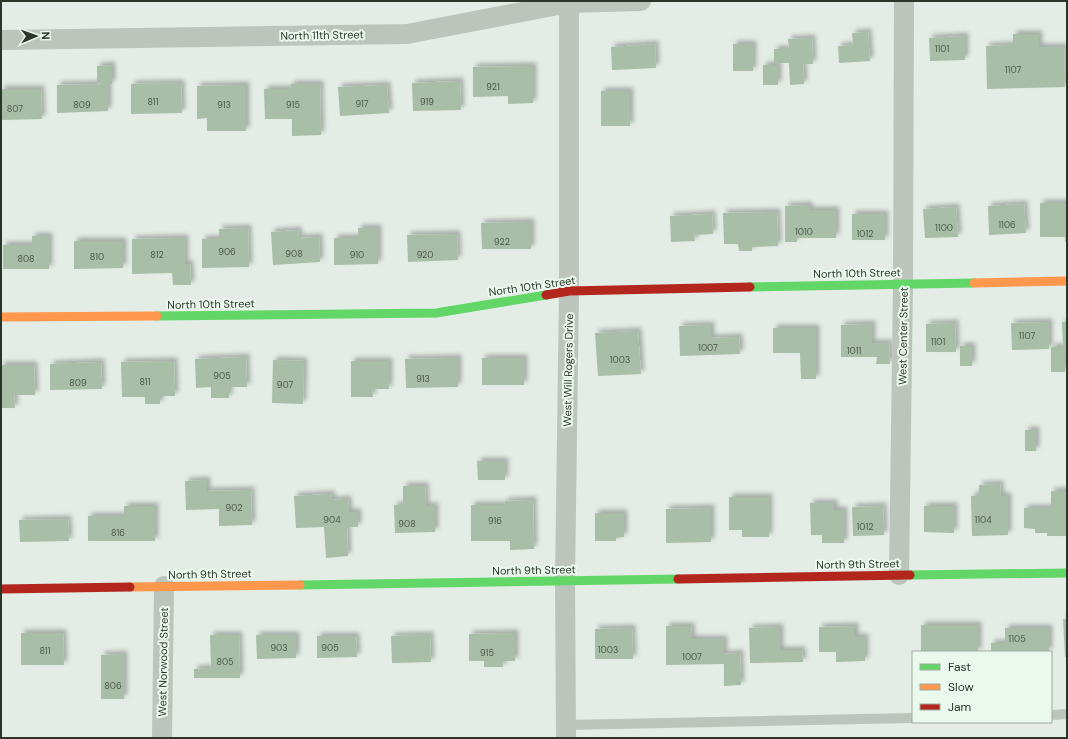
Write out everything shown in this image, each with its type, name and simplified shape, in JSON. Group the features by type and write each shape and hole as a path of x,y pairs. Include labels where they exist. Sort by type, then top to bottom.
{"street":[{"name":"North 11th Street","path":"1,40 407,34 569,2 641,1"},
{"name":"West Center Street","path":"899,575 903,284 904,1"},
{"name":"West Will Rogers Drive","path":"566,732 565,581 569,291 569,2"},
{"name":"North 10th Street","path":"1,318 436,313 569,291 1067,281"},
{"name":"North 9th Street","path":"1,589 1067,573"},
{"name":"West Norwood Street","path":"162,738 164,586"}],"lane":[{"path":"1052,714 1067,714"},
{"path":"566,732 912,718"}],"building":[{"path":"868,32 870,61 839,63 838,46 853,45 852,33"},
{"path":"1013,34 1039,34 1039,47 1064,47 1065,87 987,89 986,46 1013,45"},
{"path":"965,36 965,60 930,61 929,38"},
{"path":"812,38 813,64 803,64 804,84 790,85 789,63 774,63 774,49 789,49 788,39"},
{"path":"655,44 656,68 612,70 611,47"},
{"path":"733,44 753,44 753,71 733,71"},
{"path":"112,65 112,84 108,84 108,111 57,113 57,85 103,84 97,83 97,66"},
{"path":"763,65 778,65 778,85 763,85"},
{"path":"533,66 533,103 508,104 508,96 473,97 473,67"},
{"path":"460,81 461,110 413,111 412,83"},
{"path":"181,83 182,113 131,114 131,84"},
{"path":"291,84 320,84 321,135 292,136 292,119 265,119 264,89 290,89"},
{"path":"246,85 246,131 207,131 207,118 197,119 197,86"},
{"path":"387,85 389,113 340,116 338,87"},
{"path":"1,89 41,89 42,119 1,120"},
{"path":"601,91 630,91 630,126 601,126"},
{"path":"1040,203 1067,203 1067,242 1065,242 1065,237 1040,237"},
{"path":"1024,204 1026,233 989,235 988,206"},
{"path":"809,205 809,210 836,210 836,238 797,238 797,242 785,242 785,206"},
{"path":"956,207 958,237 925,238 923,209"},
{"path":"777,212 778,246 752,247 752,251 739,251 738,244 724,244 723,213"},
{"path":"712,214 713,234 694,235 695,241 671,242 670,216"},
{"path":"852,214 885,214 885,240 852,240"},
{"path":"531,222 531,249 482,249 481,223"},
{"path":"248,228 249,267 202,268 202,239 219,239 219,229"},
{"path":"358,228 378,228 378,264 334,265 334,238 358,238"},
{"path":"298,230 299,238 319,237 320,262 273,265 271,232"},
{"path":"457,234 458,260 408,262 407,235"},
{"path":"32,236 49,236 49,269 3,269 3,245 32,245"},
{"path":"185,238 185,264 190,264 191,285 173,285 172,273 132,274 132,239"},
{"path":"74,241 123,241 123,268 74,269"},
{"path":"1049,322 1049,349 1012,350 1011,323"},
{"path":"1062,322 1067,322 1067,354 1065,354 1065,372 1051,372 1051,347 1063,347"},
{"path":"955,323 956,352 926,352 926,324"},
{"path":"872,324 872,343 889,343 890,364 876,364 877,357 841,357 841,325"},
{"path":"711,325 711,338 739,337 740,354 680,356 679,326"},
{"path":"773,328 816,328 816,379 801,379 800,353 773,353"},
{"path":"638,331 641,374 598,376 595,333"},
{"path":"960,346 972,346 972,366 960,366"},
{"path":"246,357 247,387 229,387 229,398 211,398 211,387 196,388 195,359"},
{"path":"458,358 458,387 406,388 405,359"},
{"path":"482,358 524,358 524,385 482,385"},
{"path":"273,360 304,361 303,404 272,403"},
{"path":"174,361 175,396 160,396 160,404 145,404 145,397 122,397 121,362"},
{"path":"351,361 389,361 389,389 372,389 373,397 351,397"},
{"path":"101,362 102,389 50,390 50,364"},
{"path":"1,365 34,365 35,395 14,395 15,408 2,408"},
{"path":"1025,430 1036,430 1036,451 1025,451"},
{"path":"477,461 505,461 505,480 478,480"},
{"path":"207,480 207,491 251,490 252,525 219,526 219,509 186,510 185,481"},
{"path":"1000,484 1001,496 1008,496 1008,535 972,536 971,496 979,495 979,485"},
{"path":"403,486 425,486 426,506 435,506 435,532 395,533 394,505 403,505"},
{"path":"1051,491 1067,491 1067,536 1047,536 1047,533 1035,533 1035,529 1024,528 1024,508 1051,508"},
{"path":"331,494 332,500 348,499 349,512 358,512 358,527 347,527 348,556 326,558 324,527 296,528 294,496"},
{"path":"729,497 769,497 769,537 742,537 742,530 729,530"},
{"path":"533,500 534,549 510,550 510,541 471,541 471,505 504,505 505,501"},
{"path":"810,503 834,503 834,510 844,510 844,543 822,543 822,535 811,535"},
{"path":"124,506 155,506 155,541 88,541 88,516 124,516"},
{"path":"883,506 884,535 853,536 852,507"},
{"path":"924,506 954,506 954,533 924,532"},
{"path":"711,508 711,542 666,543 666,509"},
{"path":"595,513 624,513 624,537 616,538 616,541 595,541"},
{"path":"68,519 69,541 20,542 19,520"},
{"path":"1063,619 1067,619 1067,657 1065,657"},
{"path":"921,625 978,625 978,651 921,651"},
{"path":"666,626 691,626 692,639 724,639 724,654 740,653 741,685 724,686 724,664 666,665"},
{"path":"855,626 855,637 865,637 865,661 836,662 836,652 819,652 819,627"},
{"path":"780,627 780,650 802,650 803,662 750,663 749,628"},
{"path":"632,628 633,659 595,659 595,629"},
{"path":"1005,628 1049,628 1049,651 991,651 991,643 1005,643"},
{"path":"21,633 63,633 64,665 21,665"},
{"path":"515,633 515,661 503,661 503,667 484,667 484,661 469,661 469,634"},
{"path":"210,635 239,635 240,678 194,678 194,669 211,668"},
{"path":"256,635 296,635 296,658 257,659"},
{"path":"430,635 431,662 392,663 391,636"},
{"path":"317,636 356,636 357,657 317,658"},
{"path":"124,654 124,699 101,699 101,655"}],"traffic: fast":[{"path":"750,287 974,283"},
{"path":"157,316 436,313 546,295"},
{"path":"910,575 1067,573"},
{"path":"300,585 678,579"}],"traffic: slow":[{"path":"974,283 1067,281"},
{"path":"1,317 157,316"},
{"path":"130,587 300,585"}],"traffic: jam":[{"path":"546,295 569,291 750,287"},
{"path":"678,579 910,575"},
{"path":"1,589 130,587"}]}
